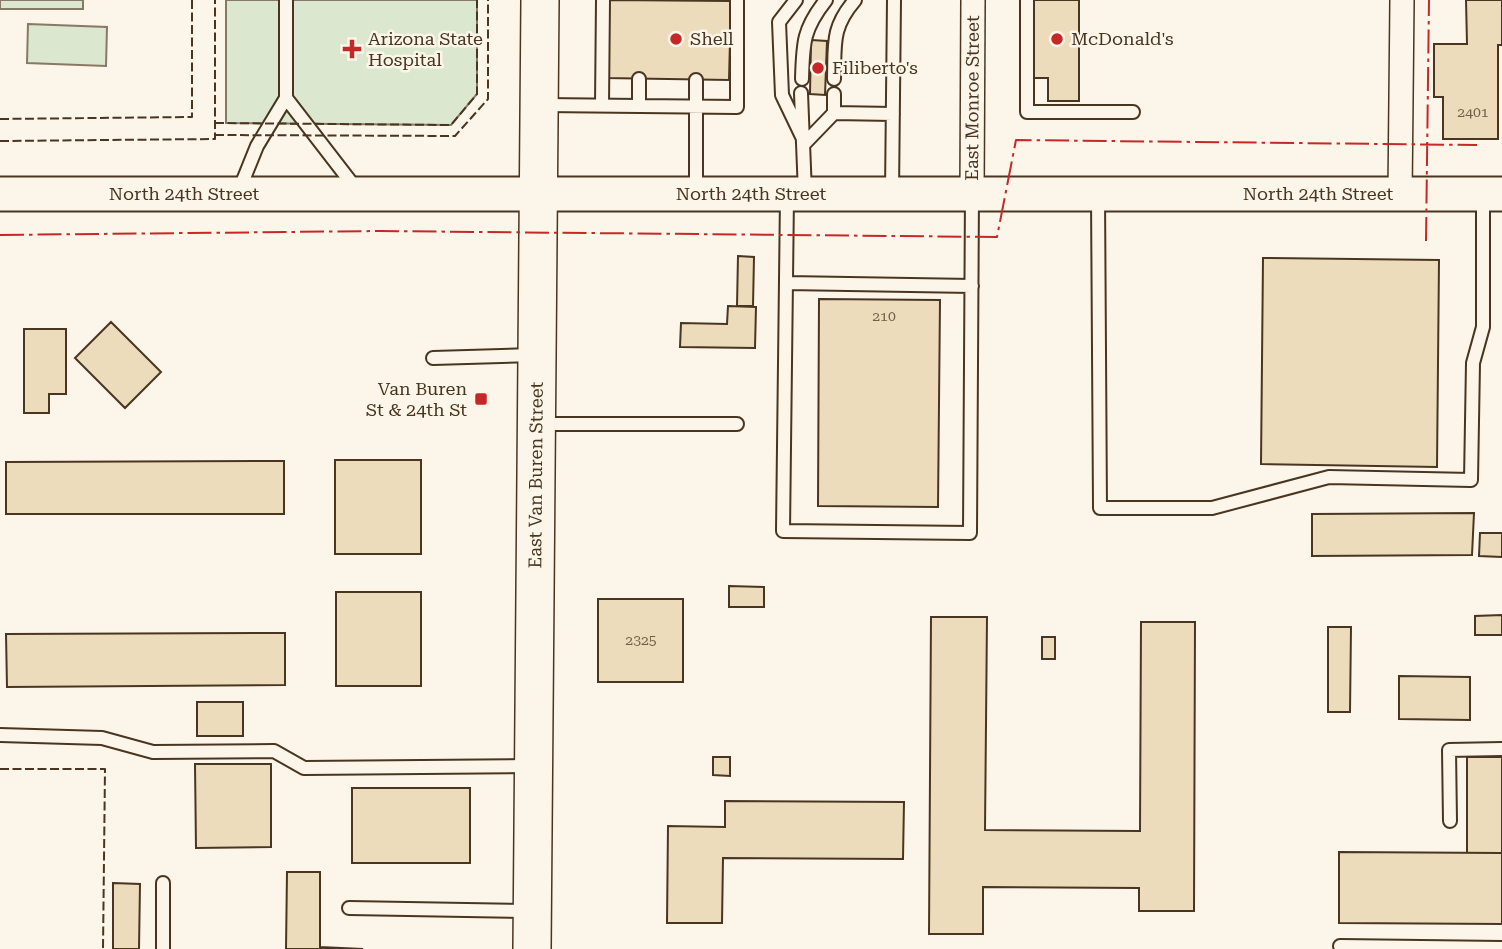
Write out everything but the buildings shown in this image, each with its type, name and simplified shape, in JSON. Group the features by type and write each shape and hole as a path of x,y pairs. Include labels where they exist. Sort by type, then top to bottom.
{"main road":[{"name":"East Van Buren Street","path":"532,949 540,0"},
{"name":"North 24th Street","path":"0,194 1493,194"}],"street":[{"name":"East Monroe Street","path":"972,194 973,0"},
{"path":"1400,195 1402,0"}],"lane":[{"path":"238,193 257,146 286,98 286,0"},
{"path":"602,105 603,0"},
{"path":"539,104 737,107 737,0"},
{"path":"796,0 779,22 782,95 805,144"},
{"path":"826,0 809,21 803,39 801,86 805,144 796,193 787,283 783,531 970,533 972,194"},
{"path":"834,79 835,30 839,19 855,0"},
{"path":"892,194 894,0"},
{"path":"1027,0 1027,112 1133,112"},
{"path":"639,79 639,105"},
{"path":"696,80 696,193"},
{"path":"805,144 834,113 834,94"},
{"path":"286,98 360,193"},
{"path":"834,113 893,114"},
{"path":"1098,194 1100,508 1212,508 1263,492 1329,477 1471,480 1473,363 1483,327 1493,194"},
{"path":"787,283 972,286"},
{"path":"433,358 537,355"},
{"path":"537,424 737,424"},
{"path":"0,735 102,738 153,752 274,751 304,768 533,766"},
{"path":"1450,821 1449,750 1502,749"},
{"path":"163,883 163,949"},
{"path":"349,908 532,911"},
{"path":"1340,946 1502,948"}],"green space":[{"path":"0,0 83,0 83,9 0,9"},
{"name":"Arizona State Hospital","path":"226,0 477,0 477,94 451,125 226,123"},
{"path":"28,24 107,27 106,66 27,63"}],"fence":[{"path":"0,119 192,117 192,0"},
{"path":"0,141 215,139 215,0"},
{"path":"215,123 451,125 477,94 477,0"},
{"path":"215,135 455,136 488,99 488,0"},
{"path":"0,769 105,769 103,949"}],"power":[{"path":"1426,241 1429,0"},
{"path":"0,235 380,231 997,237 1016,140 1477,145"}],"place":[{"name":"Shell","path":"676,39"},
{"name":"McDonald's","path":"1057,39"},
{"name":"Arizona State Hospital","path":"352,49"},
{"name":"Filiberto's","path":"818,68"},
{"name":"Van Buren St & 24th St","path":"481,399"}]}
